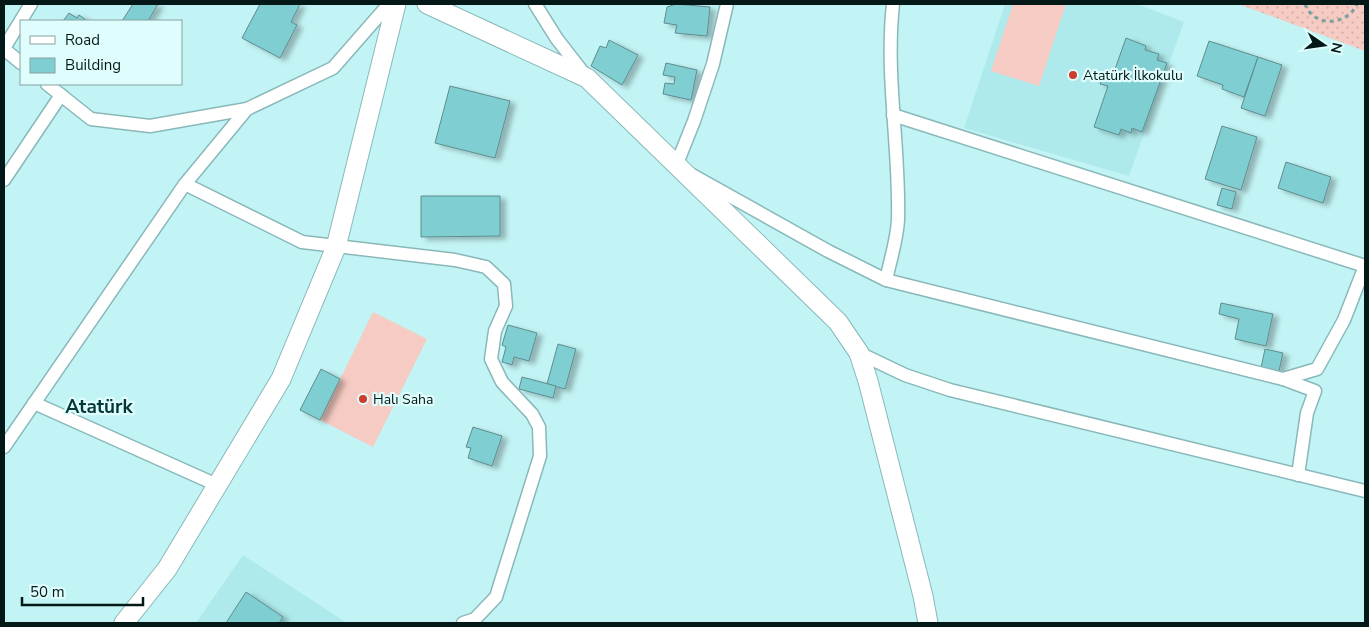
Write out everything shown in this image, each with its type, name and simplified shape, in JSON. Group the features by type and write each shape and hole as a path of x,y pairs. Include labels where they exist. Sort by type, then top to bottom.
{"street":[{"path":"21,20 31,4"},
{"path":"48,85 91,119 150,126 247,108 332,68 389,4"},
{"path":"124,623 167,569 281,379 336,247 396,4"},
{"path":"427,4 587,78"},
{"path":"535,4 557,39 587,78 838,322 859,353 924,596 928,623"},
{"path":"676,166 694,121 713,64 727,4"},
{"path":"886,280 898,223 898,171 893,116 890,32 893,4"},
{"path":"20,22 4,48 20,62"},
{"path":"4,180 61,95"},
{"path":"4,447 185,184 247,108"},
{"path":"893,116 1365,266 1344,320 1317,369 1283,379"},
{"path":"676,166 828,251 886,280 1283,379 1315,391 1307,413 1298,475"},
{"path":"185,184 302,242 456,260 486,267 504,284 506,306 495,331 491,359 502,382 532,414 539,426 540,456 496,597 475,619 463,623"},
{"path":"859,353 905,375 950,390 1365,491"},
{"path":"34,403 217,485"}],"path":[{"path":"1305,4 1312,15 1327,22 1344,18 1351,13 1357,4"}],"shaded area":[{"name":"Atatürk İlkokulu","path":"1005,4 1137,4 1184,22 1129,176 964,128"},
{"path":"1013,4 1066,4 1039,86 991,71"},
{"path":"1238,4 1365,4 1365,51"},
{"name":"Halı Saha","path":"373,312 427,339 373,447 320,420"},
{"path":"243,555 347,623 196,623"}],"building":[{"path":"133,4 158,4 149,20 123,20"},
{"path":"260,4 300,4 291,22 297,25 280,58 242,38"},
{"path":"676,4 710,7 707,36 675,33 677,25 664,23 667,7"},
{"path":"69,13 77,18 79,15 85,19 84,20 64,20"},
{"path":"1126,38 1146,46 1145,50 1159,54 1157,60 1167,63 1142,132 1132,128 1131,133 1121,129 1119,135 1094,127 1108,86 1100,84 1106,69 1114,72"},
{"path":"609,40 638,55 622,85 591,66 600,46 606,48"},
{"path":"1209,41 1258,57 1244,97 1222,89 1223,85 1197,76"},
{"path":"1258,57 1282,65 1265,116 1241,108"},
{"path":"666,63 697,70 691,100 663,94 665,83 674,84 675,77 663,75"},
{"path":"450,86 510,101 495,158 435,143"},
{"path":"1222,126 1257,137 1241,190 1205,179"},
{"path":"1286,162 1331,177 1323,203 1278,188"},
{"path":"1222,188 1236,192 1232,209 1217,205"},
{"path":"421,196 500,196 500,236 421,237"},
{"path":"1221,303 1273,314 1266,346 1235,339 1239,319 1219,314"},
{"path":"508,325 537,333 529,361 514,357 512,365 502,362 506,347 502,345"},
{"path":"558,344 576,349 565,389 547,384"},
{"path":"1265,349 1283,353 1279,371 1261,368"},
{"path":"321,369 340,379 320,420 300,410"},
{"path":"522,377 556,386 553,398 519,389"},
{"path":"473,427 502,436 492,466 468,458 471,448 466,447"},
{"path":"246,592 283,617 279,623 226,623"}],"place":[{"name":"Atatürk İlkokulu","path":"1073,75"},
{"name":"Halı Saha","path":"363,399"}],"district":[{"name":"Atatürk","path":"99,407"}]}
